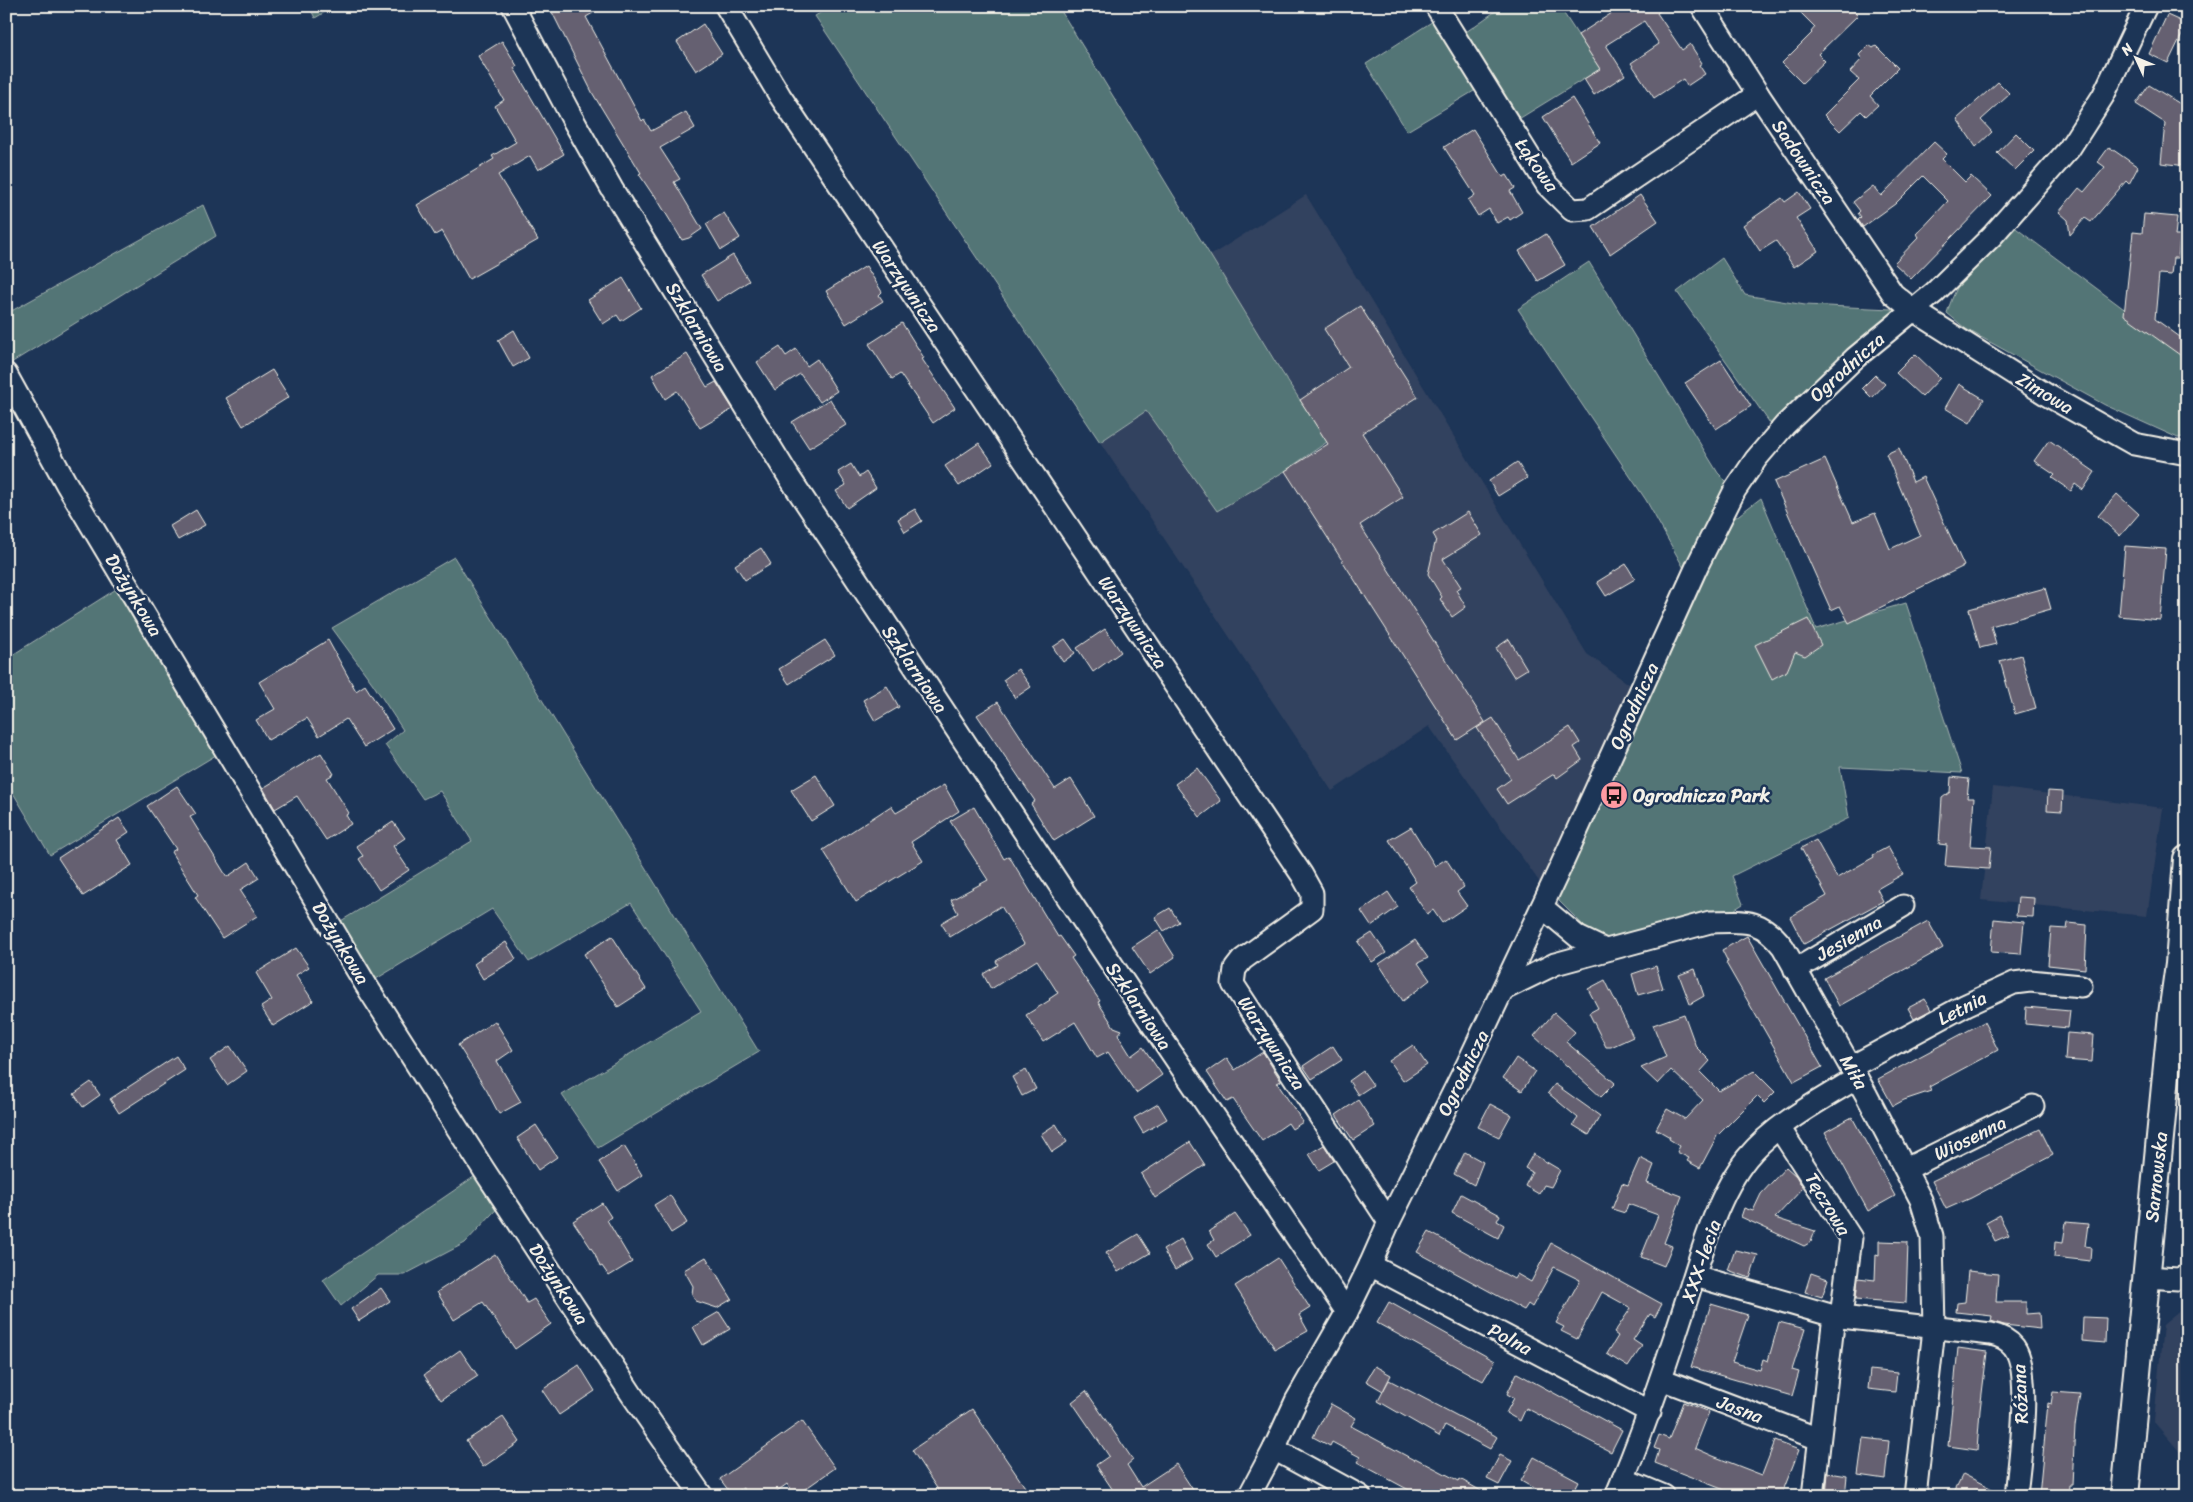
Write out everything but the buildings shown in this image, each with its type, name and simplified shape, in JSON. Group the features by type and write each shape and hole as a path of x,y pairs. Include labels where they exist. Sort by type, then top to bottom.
{"street":[{"name":"Szklarniowa","path":"513,6 612,189 789,478 1135,1000 1346,1312"},
{"name":"Warzywnicza","path":"726,6 780,96 1312,893 1312,909 1242,960 1235,969 1233,984 1389,1222"},
{"name":"Łąkowa","path":"1436,6 1547,185 1572,210 1588,209 1758,94"},
{"name":"Sadownicza","path":"1702,6 1758,94 1893,294 1914,310"},
{"name":"Ogrodnicza","path":"1249,1496 1274,1449 1296,1401 1370,1265 1389,1222 1504,989 1698,564 1735,490 1756,459 1785,425 1855,358 1914,310 1992,236 2069,149 2103,96 2146,6"},
{"name":"Zimowa","path":"1914,310 2047,395 2126,440 2156,450 2185,454"},
{"name":"Dożynkowa","path":"6,374 66,483 366,985 504,1201 632,1395 702,1496"},
{"name":"Sarnowska","path":"2124,1496 2179,964 2187,859"},
{"name":"Jesienna","path":"1796,970 1903,906"},
{"path":"1542,907 1578,937 1605,950"},
{"name":"Miła","path":"1504,989 1555,964 1710,922 1737,922 1760,925 1772,932 1796,970 1906,1169 1921,1200 1932,1236 1934,1329 1916,1496"},
{"name":"Letnia","path":"1854,1073 1966,1005 2014,983 2030,981 2081,986"},
{"name":"XXX-lecia","path":"1620,1488 1650,1412 1713,1223 1734,1180 1746,1160 1761,1143 1854,1073"},
{"name":"Wiosenna","path":"1906,1169 2034,1106"},
{"name":"Tęczowa","path":"1780,1129 1851,1238 1837,1316 1819,1439 1813,1496"},
{"name":"Polna","path":"1370,1265 1650,1412"},
{"path":"1695,1276 1837,1316 1934,1329"},
{"path":"2146,1277 2178,1279 2187,1276"},
{"name":"Różana","path":"1934,1329 2000,1336 2014,1348 2018,1356 2024,1413 2016,1496"},
{"name":"Jasna","path":"1661,1378 1819,1439"},
{"path":"1274,1449 1360,1496"},
{"path":"1620,1488 1664,1496"}],"shaded area":[{"path":"1306,195 1587,654 1640,692 1548,894 1429,726 1332,791 1100,442 1146,411 1285,471 1327,443 1210,256"},
{"path":"1993,787 2163,808 2147,916 1981,900"},
{"path":"2187,1305 2187,1460 2154,1422 2163,1325"}],"green space":[{"path":"309,6 335,6 315,18"},
{"path":"831,6 1058,6 1276,363 1327,442 1285,471 1217,511 1146,411 1100,442 815,16"},
{"path":"1503,6 1559,6 1600,69 1509,125 1484,85 1407,131 1366,64 1441,16 1456,39"},
{"path":"203,205 216,236 6,366 6,314"},
{"path":"2005,220 2187,356 2187,436 2178,438 2105,405 1966,329 1947,313 1951,300 1964,276 1979,252"},
{"path":"1722,258 1745,295 1805,305 1913,310 1777,433 1677,292"},
{"path":"1589,262 1718,473 1735,490 1691,581 1646,500 1518,309"},
{"path":"1761,498 1816,629 1906,603 1962,773 1840,767 1849,818 1732,876 1743,904 1715,922 1609,951 1559,901 1560,882 1699,572 1731,521"},
{"path":"454,557 759,1052 598,1148 562,1095 701,1011 631,903 529,962 492,909 366,985 331,927 472,841 440,791 423,799 385,745 403,730 373,684 332,628"},
{"path":"121,586 226,749 50,855 6,781 6,659"},
{"path":"484,1170 504,1201 465,1243 404,1275 378,1275 341,1306 323,1280"}],"place":[{"name":"Ogrodnicza Park","path":"1614,795"}]}
